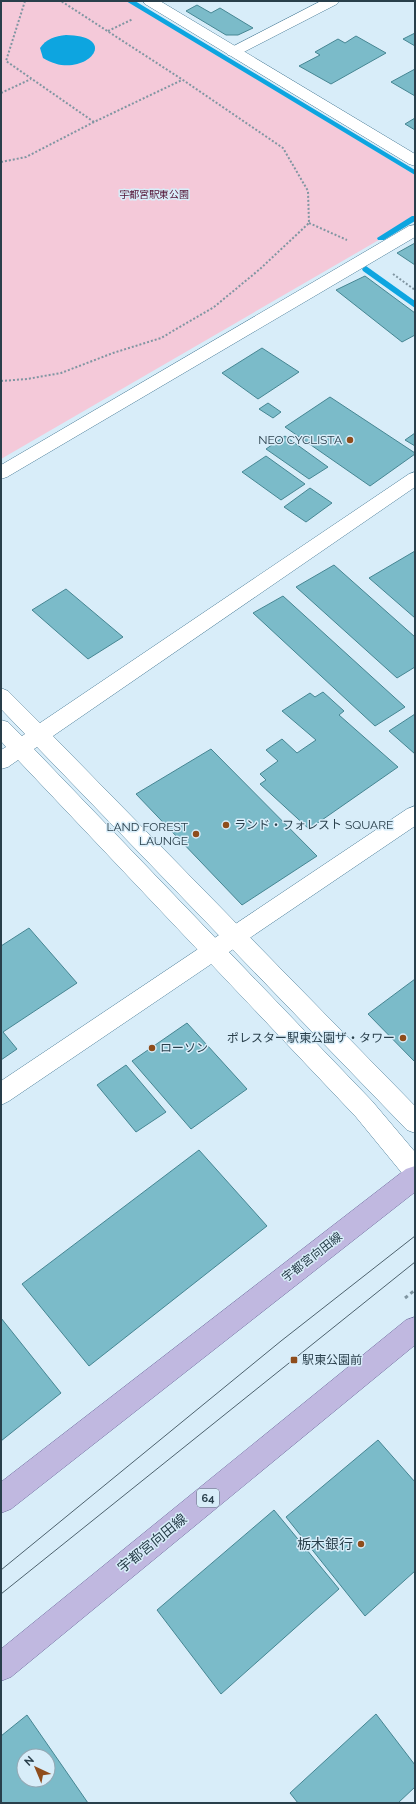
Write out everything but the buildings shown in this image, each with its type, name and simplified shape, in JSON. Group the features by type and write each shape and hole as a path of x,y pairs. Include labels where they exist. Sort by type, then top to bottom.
{"main road":[{"name":"宇都宮向田線","path":"1,1499 415,1177"},
{"name":"宇都宮向田線","path":"1,1667 415,1329"}],"street":[{"path":"150,1 415,161"},
{"path":"233,52 332,1"},
{"path":"1,473 415,230"},
{"path":"1,761 40,736 415,478"},
{"path":"1,696 415,1122"},
{"path":"1,728 364,1110 415,1170"},
{"path":"1,1094 415,815"}],"path":[{"path":"25,1 6,61 94,122"},
{"path":"1,381 27,379 61,372 113,353 161,338 214,307 260,269 309,223 308,191 283,148 183,80 61,1"},
{"path":"1,93 31,79"},
{"path":"1,162 26,157 94,122 183,80"},
{"path":"309,223 343,238 369,257"}],"green space":[{"name":"宇都宮駅東公園","path":"1,1 130,1 415,175 415,219 1,459"}],"water":[{"path":"66,35 84,37 93,43 95,49 91,56 83,62 71,65 58,64 43,58 40,48 45,42 51,38"}],"waterway":[{"path":"130,1 415,173"},
{"path":"381,238 415,218"},
{"path":"366,269 415,305"}],"tram line":[{"path":"1,1570 281,1341 415,1236"},
{"path":"1,1594 415,1262"}],"place":[{"name":"NEO CYCLISTA","path":"350,440"},
{"name":"ランド・フォレスト SQUARE","path":"226,825"},
{"name":"LAND FOREST LAUNGE","path":"196,834"},
{"name":"ポレスター駅東公園ザ・タワー","path":"403,1038"},
{"name":"ローソン","path":"152,1048"},
{"name":"駅東公園前","path":"294,1360"},
{"name":"栃木銀行","path":"361,1544"}]}
